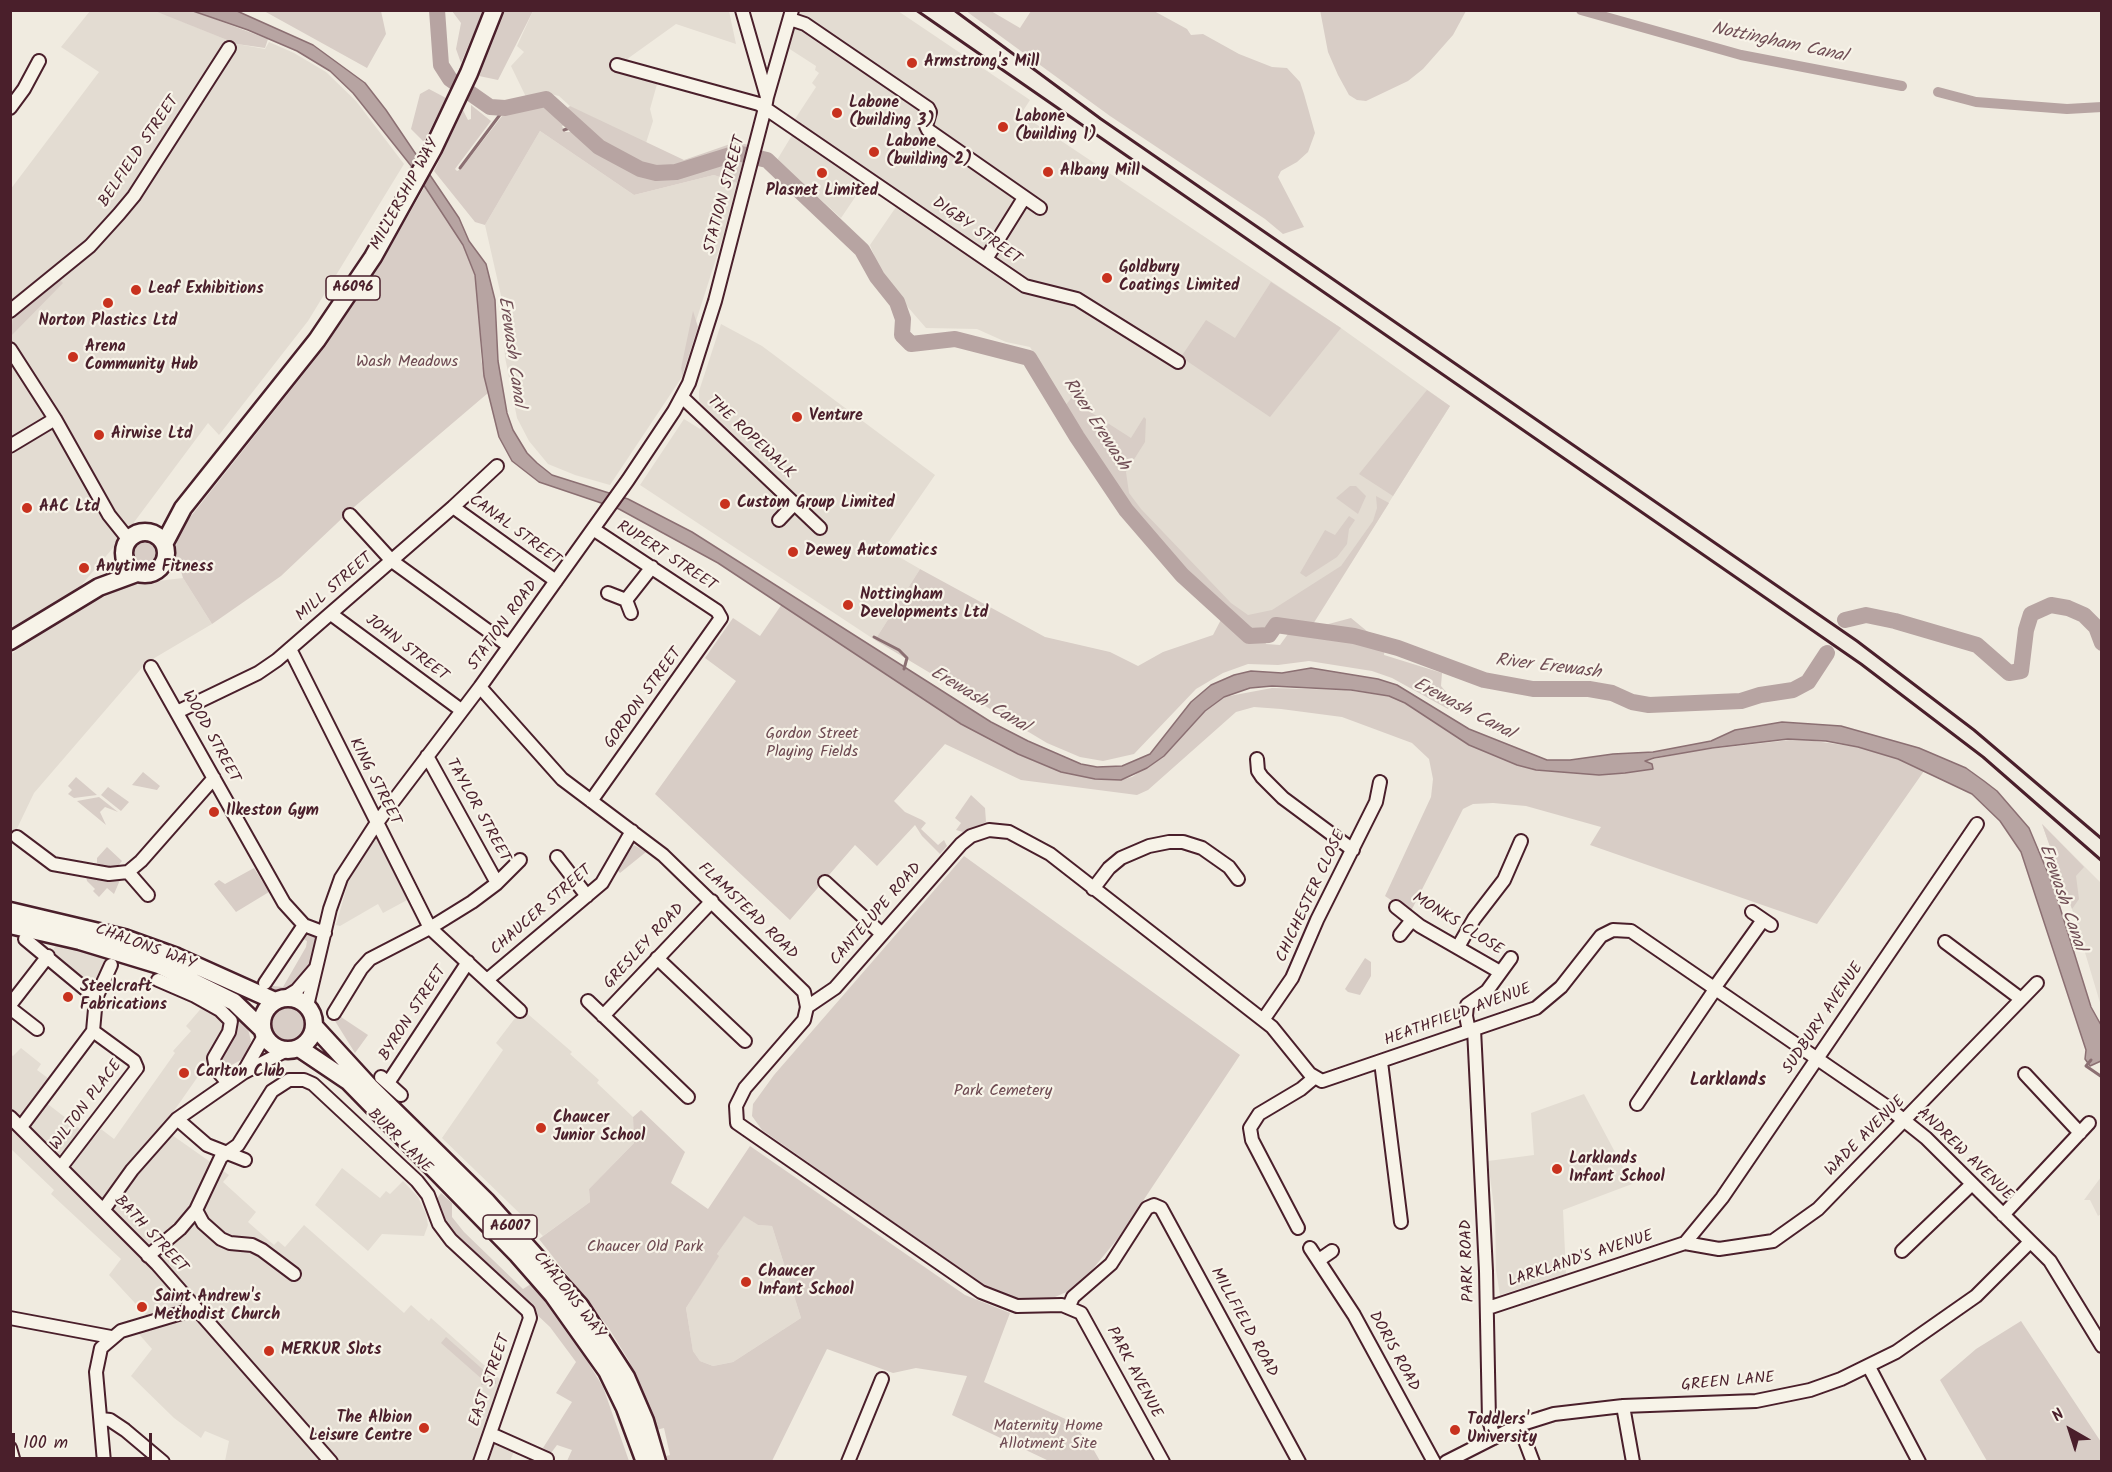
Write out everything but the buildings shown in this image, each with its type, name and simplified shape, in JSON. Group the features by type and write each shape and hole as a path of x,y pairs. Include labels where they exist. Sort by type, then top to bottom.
{"main road":[{"name":"MILLERSHIP WAY","path":"164,544 183,508 317,340 373,257 433,149 469,74 494,10"},
{"name":"MILLERSHIP WAY","path":"148,533 176,509 183,508"},
{"name":"A6096","path":"129,540 141,533 148,533"},
{"path":"148,533 155,535 164,544"},
{"path":"129,540 124,550 125,560 137,573"},
{"name":"A6096","path":"10,641 99,587 137,573 147,574 158,570 165,559 164,544"},
{"name":"A6096","path":"99,587 125,560"},
{"name":"CHALONS WAY","path":"10,911 124,938 279,999"},
{"name":"CHALONS WAY","path":"10,925 80,940 159,965 234,1002 263,1032"},
{"path":"279,999 301,1001 307,1006 314,1026 309,1039 293,1049 274,1046 263,1032 264,1012 279,999"},
{"name":"CHALONS WAY","path":"314,1026 370,1087 487,1202 568,1291 597,1330 626,1377 645,1421 657,1461"},
{"name":"CHALONS WAY","path":"293,1049 348,1082 518,1255 553,1295 606,1371 625,1408 645,1461"}],"street":[{"name":"STATION STREET","path":"742,10 766,103"},
{"name":"STATION STREET","path":"715,301 791,15"},
{"path":"791,15 928,108 930,112 926,126 928,130 1040,208"},
{"name":"BELFIELD STREET","path":"10,310 90,246 114,220 134,196 229,48"},
{"path":"10,108 24,89 39,61"},
{"name":"DIGBY STREET","path":"617,65 766,103 1025,286 1048,294 1070,297 1086,304 1178,362"},
{"path":"986,260 1024,198"},
{"name":"STATION ROAD","path":"307,1006 341,878 376,824 480,687 603,515 682,397 701,351 715,301"},
{"path":"10,349 55,419 109,515 129,540"},
{"name":"THE ROPEWALK","path":"682,397 820,528"},
{"path":"10,446 55,419"},
{"name":"MILL STREET","path":"177,712 258,674 392,561 497,466"},
{"name":"THE ROPEWALK","path":"779,520 795,503"},
{"name":"CANAL STREET","path":"453,507 556,581"},
{"path":"350,515 392,561 509,646"},
{"name":"RUPERT STREET","path":"593,529 720,615"},
{"path":"626,600 652,567"},
{"path":"608,593 626,600 632,613"},
{"name":"JOHN STREET","path":"331,614 461,710"},
{"name":"GORDON STREET","path":"591,801 719,624 720,615"},
{"name":"KING STREET","path":"290,649 430,928"},
{"name":"WOOD STREET","path":"150,667 276,890 304,925"},
{"name":"FLAMSTEAD ROAD","path":"480,687 554,770 591,801 654,847 801,986 807,1007"},
{"name":"TAYLOR STREET","path":"427,756 497,883"},
{"path":"1257,759 1258,771 1283,798 1353,850"},
{"path":"17,837 53,864 109,874 128,872 141,861 214,778"},
{"name":"CHICHESTER CLOSE","path":"1263,1020 1292,978 1317,920 1376,802 1380,782"},
{"name":"SUDBURY AVENUE","path":"1685,1243 1722,1198 1818,1058 1961,836 1977,824"},
{"name":"CHAUCER STREET","path":"487,980 607,878 632,831"},
{"name":"CANTELUPE ROAD","path":"807,1007 829,995 960,844 983,831 1003,831 1026,840 1050,854 1263,1020 1276,1031 1314,1078"},
{"path":"1458,947 1474,919 1504,880 1508,859 1521,841"},
{"path":"1093,889 1109,868 1121,858 1149,846 1169,842 1188,843 1202,848 1229,867 1238,879"},
{"path":"557,856 587,896"},
{"path":"334,1013 345,983 370,959 430,928 497,883 520,860"},
{"path":"128,872 148,895"},
{"path":"825,882 882,934"},
{"name":"GRESLEY ROAD","path":"603,1016 712,901"},
{"name":"MONKS CLOSE","path":"1396,907 1412,921 1500,972"},
{"path":"1637,1104 1762,919"},
{"path":"1400,935 1412,921"},
{"path":"265,984 281,968 304,925 325,933"},
{"path":"430,928 520,1011"},
{"name":"HEATHFIELD AVENUE","path":"1314,1078 1326,1081 1525,1012 1543,1003 1561,987 1596,941 1613,930 1624,929 1636,932 1767,1022"},
{"path":"25,939 96,998"},
{"path":"1945,942 2021,999"},
{"path":"37,1029 10,1007 48,956"},
{"path":"657,958 736,1025 745,1041"},
{"name":"MONKS CLOSE","path":"1471,1030 1466,1016 1467,1005 1487,991 1512,958"},
{"name":"BYRON STREET","path":"401,1095 384,1080 468,962"},
{"path":"21,1127 93,1031 96,998 111,965"},
{"name":"STATION ROAD","path":"279,999 297,990 317,967"},
{"path":"158,980 214,1006 228,1017 232,1025 214,1058 216,1069 228,1083"},
{"name":"WADE AVENUE","path":"1685,1243 1719,1249 1773,1241 1818,1209 1906,1121 2037,983"},
{"name":"GRESLEY ROAD","path":"588,1001 687,1098"},
{"path":"807,1007 801,1025 745,1088 736,1106 737,1123 981,1292 1017,1306 1069,1306"},
{"name":"ANDREW AVENUE","path":"1767,1022 1906,1121 1972,1184 2059,1273 2102,1346"},
{"name":"PARK ROAD","path":"1471,1030 1488,1308 1489,1420 1494,1438"},
{"name":"WILTON PLACE","path":"61,1167 137,1068 136,1064 93,1031"},
{"path":"243,1073 263,1032"},
{"path":"104,1209 132,1170 177,1119 243,1073 293,1049"},
{"path":"1381,1062 1403,1203 1401,1222"},
{"path":"2025,1074 2080,1133"},
{"path":"1298,1228 1252,1140 1250,1128 1259,1114 1301,1089 1314,1078"},
{"name":"BURR LANE","path":"226,1153 238,1145 278,1086 289,1080 309,1082 344,1111 417,1181 428,1195 440,1224 451,1240 528,1311"},
{"name":"BATH STREET","path":"10,1117 153,1260 331,1461"},
{"path":"177,1119 199,1140 245,1160"},
{"path":"2002,1215 2089,1123"},
{"path":"153,1260 196,1210 221,1157 226,1153"},
{"path":"1905,1242 1972,1184"},
{"name":"MILLFIELD ROAD","path":"1069,1306 1073,1297 1107,1268 1147,1208 1154,1206 1163,1211 1299,1461"},
{"path":"196,1210 204,1223 221,1239 230,1243 252,1245 294,1274"},
{"path":"1277,1218 1289,1211"},
{"name":"GREEN LANE","path":"1494,1438 1519,1425 1554,1414 1623,1406 1756,1401 1810,1390 1869,1367 1896,1352 1976,1296 2030,1242"},
{"name":"LARKLAND'S AVENUE","path":"1488,1308 1685,1243"},
{"name":"DORIS ROAD","path":"1310,1248 1354,1315 1434,1461"},
{"path":"1319,1260 1332,1251"},
{"name":"PARK AVENUE","path":"1069,1306 1084,1317 1163,1461"},
{"path":"104,1461 96,1372 101,1348 111,1337 121,1331 195,1309"},
{"name":"EAST STREET","path":"480,1461 530,1318 528,1311"},
{"path":"10,1318 111,1337"},
{"path":"1869,1367 1919,1461"},
{"path":"853,1460 882,1379"},
{"path":"1623,1406 1633,1461"},
{"path":"101,1419 111,1420 163,1461"},
{"path":"1519,1425 1533,1461"},
{"path":"491,1434 547,1459"},
{"path":"1446,1461 1494,1438"},
{"path":"10,1448 14,1461"}],"shaded area":[{"path":"90,11 157,11 237,44 265,49 269,42 294,53 326,72 356,101 404,164 308,321 219,435 208,423 129,529 79,588 11,632 10,190 99,72 61,47"},
{"path":"193,11 237,11 313,45 365,83 386,110 459,218 469,241 486,264 495,300 498,361 507,413 513,430 527,453 537,463 552,475 628,499 692,532 991,722 1081,764 1097,767 1122,766 1150,754 1191,702 1211,685 1234,675 1251,671 1282,673 1311,668 1378,679 1397,685 1469,729 1547,760 1653,752 1711,741 1735,730 1782,722 1841,726 1919,748 1966,768 1984,781 1997,791 2029,828 2053,885 2091,1007 2101,1025 2101,1061 2090,1066 2085,1059 2086,1050 2021,852 2000,821 1972,794 1898,759 1858,747 1826,741 1788,739 1654,758 1645,761 1652,764 1653,769 1625,773 1599,775 1536,770 1517,765 1469,745 1405,703 1389,696 1351,690 1272,686 1250,688 1224,697 1205,711 1164,756 1147,768 1121,780 1095,779 1061,772 1018,754 961,724 718,563 619,509 539,482 512,461 499,437 484,376 475,275 463,245 412,167 353,93 330,71 297,51 248,30"},
{"path":"533,11 729,11 736,44 676,24 623,62 659,77 650,109 653,121 646,143 571,107 559,96 546,93 526,97 511,66 524,52 517,46"},
{"path":"799,11 898,11 1030,100 1021,114 1341,328 1450,406 1309,629 1274,623 1252,631 1167,552 1118,491 1030,347 1006,342 977,329 926,328 900,298 877,263 870,245 896,207 864,184 841,218 777,160 800,122 795,119 816,87 812,83 819,73 815,70 816,66 785,46"},
{"path":"540,131 634,195 714,175 737,183 723,237 681,368 682,377 610,485 548,464 529,441 517,418 505,357 502,300 485,225"},
{"path":"721,324 762,346 935,475 888,543 893,545 894,554 920,569 875,640 640,485 684,419 700,429 712,415 699,401 699,391"},
{"path":"183,578 212,624 146,663 34,793 11,841 10,655 41,632 91,603 132,584"},
{"path":"2042,824 2101,883 2101,1006 2072,909"},
{"path":"375,835 409,899 383,913 378,904 340,926 336,925 349,879"},
{"path":"56,945 91,952 108,960 95,992 51,953"},
{"path":"204,1005 227,1023 199,1075 162,1128 229,1175 223,1182 256,1212 248,1222 274,1245 278,1241 285,1247 304,1225 404,1313 411,1305 429,1321 431,1318 502,1381 483,1435 515,1449 510,1461 225,1461 229,1441 205,1431 201,1438 174,1418 131,1376 152,1349 138,1333 146,1315 109,1275 121,1259 51,1194 54,1190 11,1149 10,1054 13,1056 21,1048 41,1064 37,1070 52,1081 40,1098 93,1139 101,1129 114,1139 175,1053 173,1051 191,1031 186,1026"},
{"name":"Chaucer Junior School","path":"522,1009 572,1052 570,1054 599,1080 597,1083 633,1117 634,1143 589,1189 590,1202 543,1236 442,1138 503,1050 496,1043"},
{"name":"Larklands Infant School","path":"1584,1094 1632,1184 1563,1210 1566,1274 1500,1295 1496,1270 1495,1215 1488,1161 1534,1155 1531,1113"},
{"path":"342,1168 380,1198 386,1191 390,1194 403,1181 418,1197 426,1214 428,1225 424,1236 382,1234 368,1251 315,1205"},
{"path":"2101,1177 2101,1214 2098,1216 2090,1200 2084,1200"},
{"name":"Chaucer Infant School","path":"744,1215 758,1225 772,1226 801,1318 733,1362 713,1366 700,1361 693,1351 686,1308 718,1256 717,1254"}],"green space":[{"path":"1320,10 1466,11 1453,35 1423,69 1408,81 1366,101 1357,100 1349,95 1338,75 1328,52"},
{"path":"155,11 193,11 268,39 265,48 237,44"},
{"path":"264,11 381,11 386,34 367,68"},
{"path":"452,11 483,11 461,63 456,49 461,23"},
{"path":"505,11 533,11 498,80 479,76"},
{"path":"966,11 991,11 1020,28 1031,11 1154,11 1187,29 1191,35 1203,34 1239,54 1272,67 1287,68 1300,82 1315,133 1308,152 1297,162 1281,171 1278,177 1304,227 1283,234 1265,219 1110,116"},
{"path":"429,89 446,98 424,142 411,129 420,94"},
{"path":"545,104 567,124 562,126 565,132 572,132 633,171 656,176 678,174 738,157 744,158 737,183 714,175 634,195 540,131 485,225 475,222 434,171 463,110 468,120 471,119 471,105 491,121 455,169 457,171 461,169 502,116"},
{"path":"570,106 684,160 736,142 749,145 747,150 735,149 676,169 654,169 621,156 601,144 563,111"},
{"name":"Wash Meadows","path":"425,186 463,245 475,276 479,305 481,359 488,393 353,508 281,576 212,624 183,578 175,550 180,530 325,347 388,251"},
{"path":"59,279 63,283 11,336 13,315"},
{"path":"1271,282 1341,328 1270,417 1181,357 1206,320 1235,338"},
{"path":"693,311 698,327 682,377 681,368"},
{"path":"1427,390 1450,406 1393,496 1359,474"},
{"path":"1073,396 1084,408 1131,438 1144,417 1146,419 1145,442 1126,472 1129,493 1141,509 1231,603 1248,615 1272,610 1341,566 1373,521 1377,508 1376,496 1389,503 1310,629 1351,618 1368,632 1386,637 1384,655 1442,673 1441,686 1452,699 1448,709 1392,678 1372,671 1309,661 1278,665 1248,664 1223,673 1196,689 1134,754 1103,761 1080,757 1047,743 875,640 920,569 1045,637 1110,652 1138,666 1163,652 1213,635 1226,610 1167,552 1118,491 1065,406","holes":["1274,623 1293,627 1280,645 1266,644 1260,629"]},
{"path":"1350,486 1356,486 1366,496 1358,514 1336,498"},
{"path":"1349,516 1355,520 1349,529 1347,544 1337,557 1306,577 1300,573 1325,530 1335,535"},
{"path":"145,541 150,542 156,548 156,558 150,564 145,565 140,564 134,558 133,553 134,548 140,542"},
{"name":"Gordon Street Playing Fields","path":"782,604 961,724 1022,756 1061,772 1121,780 1132,777 1164,756 1205,711 1224,697 1272,688 1345,690 1389,696 1405,703 1469,745 1599,775 1653,769 1652,764 1645,761 1692,751 1799,739 1858,747 1898,759 1924,771 1817,924 1590,845 1601,827 1526,806 1493,803 1473,804 1463,809 1410,913 1385,896 1431,797 1433,779 1429,759 1412,743 1342,717 1254,707 1236,712 1148,790 1137,795 1021,780 945,744 894,801 905,812 926,823 921,829 938,845 944,840 947,846 940,854 922,836 915,825 877,866 855,845 790,920 655,794 736,681 705,658 733,618 760,636"},
{"path":"143,772 160,786 157,790 132,785"},
{"path":"76,777 97,795 74,798 68,794 72,790 68,786"},
{"path":"108,787 129,802 121,811 101,795"},
{"path":"971,795 985,808 986,822 963,832 956,830 961,823 955,818"},
{"path":"99,797 118,812 105,807 100,812 106,825 77,801"},
{"path":"2042,824 2084,867 2076,876 2079,899 2072,909"},
{"path":"634,845 646,852 620,873 617,870 627,852"},
{"path":"107,847 122,861 118,866 108,867 97,863 97,858"},
{"name":"Park Cemetery","path":"964,856 1240,1055 1119,1237 1078,1287 1055,1297 1037,1300 1015,1298 983,1285 762,1130 752,1116 753,1104 774,1075"},
{"path":"254,868 269,892 236,912 214,884 219,880 225,884"},
{"path":"86,876 120,880 114,894 107,888 99,897 93,891 95,889 87,881"},
{"path":"305,934 313,934 317,941 310,968 291,988 267,991 254,984 283,987 306,947 307,941 301,938"},
{"path":"1365,958 1371,962 1371,976 1360,995 1348,992 1345,989"},
{"path":"288,1007 300,1012 305,1024 300,1036 288,1041 276,1036 271,1024 276,1012"},
{"path":"338,1015 368,1035 355,1053 335,1021"},
{"path":"240,1018 247,1025 251,1041 248,1051 241,1060 226,1068 220,1062 236,1033"},
{"name":"Chaucer Old Park","path":"641,1110 685,1152 671,1183 708,1209 750,1146 965,1295 1010,1313 984,1382 1072,1422 1100,1461 1049,1461 952,1415 967,1376 916,1368 893,1373 827,1349 772,1461 664,1461 662,1457 670,1455 664,1428 656,1430 629,1361 608,1327 539,1239 590,1202 589,1189 634,1143 633,1117","holes":["744,1216 758,1225 772,1226 801,1318 733,1362 713,1366 700,1361 693,1351 686,1308 719,1256 717,1254"]},
{"path":"441,1193 452,1203 452,1217 464,1232 523,1289 531,1284 571,1334 603,1387 629,1461 567,1461 572,1450 557,1445 551,1453 543,1448 572,1402 556,1393 576,1362 550,1327 468,1250 448,1227 435,1201"},
{"path":"2021,1321 2101,1442 2101,1461 1987,1461 1940,1380 1976,1349"},
{"path":"446,1337 496,1381 496,1384 481,1385 483,1380 441,1343"}],"waterway":[{"name":"River Erewash","path":"437,10 441,65 450,79 490,107 505,108 546,99 599,147 640,169 656,173 676,172 737,153 767,160 862,250 877,277 897,302 903,319 902,335 911,344 955,339 1029,358 1077,437 1126,510 1182,575 1249,636 1269,635 1276,625 1354,636 1398,648 1484,680 1533,689 1589,689 1612,693 1632,702 1649,705 1741,701 1760,695 1793,690 1808,682 1827,653"},
{"name":"Nottingham Canal","path":"1581,10 1741,55 1902,86"},
{"name":"Nottingham Canal","path":"1938,92 1976,102 2067,109 2102,107"},
{"path":"460,168 505,108"},
{"path":"564,130 575,126"},
{"name":"River Erewash","path":"1845,620 1866,615 1977,645 2009,673 2021,671 2026,630 2031,614 2051,605 2068,608 2084,615 2096,627 2102,643"},
{"path":"874,637 899,650 907,658 904,669"},
{"path":"2091,1060 2086,1066 2102,1077"}],"railway":[{"path":"916,10 1861,664 1983,757 2102,861"},
{"path":"954,10 1101,119 1857,641 1974,730 2102,839"}],"place":[{"name":"Armstrong's Mill","path":"912,63"},
{"name":"Labone (building 3)","path":"837,113"},
{"name":"Labone (building 1)","path":"1003,127"},
{"name":"Labone (building 2)","path":"874,152"},
{"name":"Albany Mill","path":"1048,172"},
{"name":"Plasnet Limited","path":"822,173"},
{"name":"Goldbury Coatings Limited","path":"1107,278"},
{"name":"Leaf Exhibitions","path":"136,290"},
{"name":"Norton Plastics Ltd","path":"108,303"},
{"name":"Arena Community Hub","path":"73,357"},
{"name":"Venture","path":"797,417"},
{"name":"Airwise Ltd","path":"99,435"},
{"name":"Custom Group Limited","path":"725,504"},
{"name":"AAC Ltd","path":"27,508"},
{"name":"Dewey Automatics","path":"793,552"},
{"name":"Anytime Fitness","path":"84,568"},
{"name":"Nottingham Developments Ltd","path":"848,605"},
{"name":"Ilkeston Gym","path":"214,812"},
{"name":"Steelcraft Fabrications","path":"68,997"},
{"name":"Carlton Club","path":"184,1073"},
{"name":"Chaucer Junior School","path":"541,1128"},
{"name":"Larklands Infant School","path":"1557,1169"},
{"name":"Chaucer Infant School","path":"746,1282"},
{"name":"Saint Andrew's Methodist Church","path":"142,1307"},
{"name":"MERKUR Slots","path":"269,1351"},
{"name":"The Albion Leisure Centre","path":"424,1428"},
{"name":"Toddlers' University","path":"1455,1430"}],"district":[{"name":"Larklands","path":"1728,1082"}],"water label":[{"name":"Erewash Canal","path":"510,352"},
{"name":"Erewash Canal","path":"979,701"},
{"name":"Erewash Canal","path":"1463,710"},
{"name":"Erewash Canal","path":"2061,898"}],"park label":[{"name":"Maternity Home Allotment Site","path":"1048,1436"}]}
